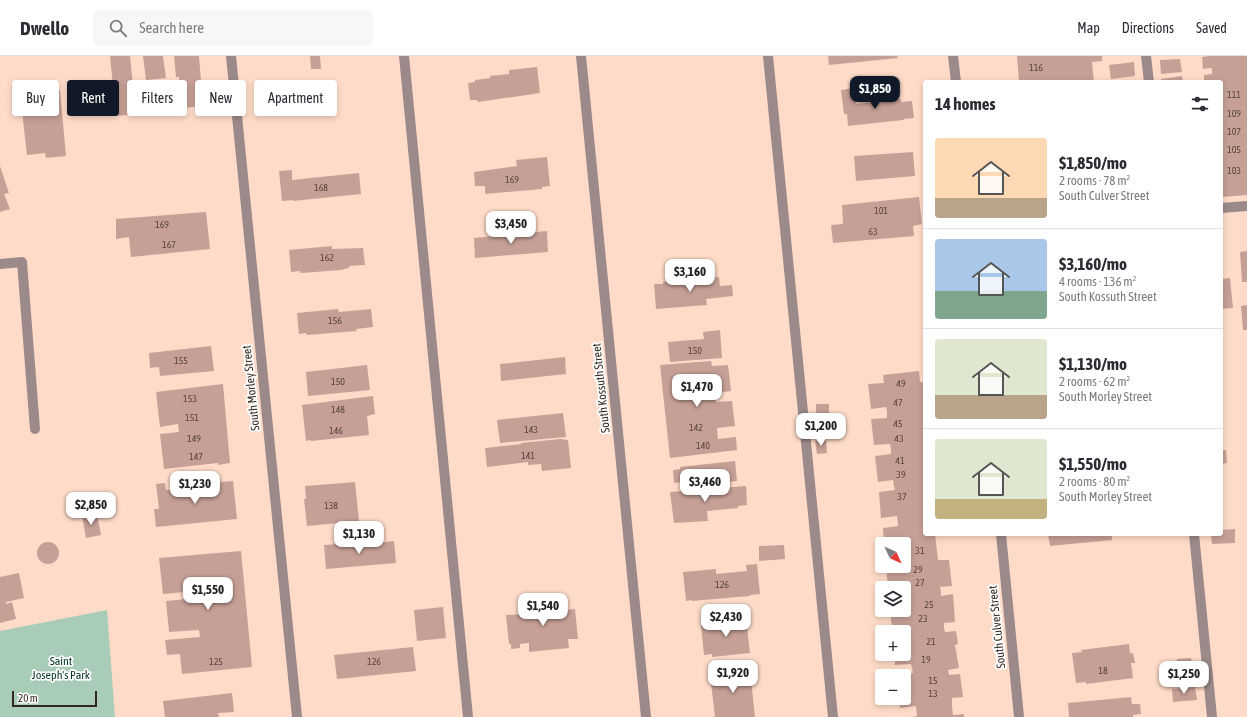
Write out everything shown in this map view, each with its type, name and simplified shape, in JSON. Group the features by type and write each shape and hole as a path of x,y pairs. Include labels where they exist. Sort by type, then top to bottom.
{"street":[{"name":"South Morley Street","path":"231,56 297,717"},
{"path":"404,56 468,717"},
{"name":"South Kossuth Street","path":"581,56 646,717"},
{"path":"768,56 833,717"},
{"path":"954,56 956,80"},
{"path":"1146,56 1149,80"},
{"path":"1223,208 1247,206"},
{"path":"0,264 22,262 35,429"},
{"name":"South Culver Street","path":"1001,536 1019,717"},
{"path":"1194,536 1212,717"}],"green space":[{"name":"Saint Joseph's Park","path":"107,610 115,717 0,717 0,631"}],"building":[{"path":"110,56 130,56 132,80 127,80 127,115 119,116 119,80 112,80"},
{"path":"143,56 163,56 166,78 146,80"},
{"path":"174,56 199,56 201,80 195,80 195,107 187,108 187,80 179,80 179,77 176,77"},
{"path":"310,56 320,56 321,69 311,69"},
{"path":"828,56 897,56 898,58 829,65"},
{"path":"1017,56 1102,56 1102,61 1092,62 1094,80 1019,80"},
{"path":"1247,56 1247,195 1223,197 1223,80 1204,80 1204,75 1212,74 1212,69 1203,69 1202,57"},
{"path":"1180,59 1182,72 1161,74 1160,60"},
{"path":"1134,62 1135,76 1111,79 1109,65"},
{"path":"537,67 540,93 478,102 477,100 470,100 468,83 475,82 475,80 490,78 490,76 509,74 509,70"},
{"path":"1182,76 1183,80 1161,80"},
{"path":"854,88 856,104 901,99 901,102 912,101 914,118 848,126 847,114 844,114 841,90"},
{"path":"59,90 66,156 46,158 45,153 27,155 23,116 59,116"},
{"path":"913,152 915,176 856,181 854,156"},
{"path":"547,157 550,186 542,187 542,189 485,194 485,186 475,186 474,172 517,166 516,160"},
{"path":"0,166 9,193 4,194 10,209 0,212"},
{"path":"292,170 292,180 359,173 361,194 282,201 279,171"},
{"path":"919,197 922,224 913,226 914,236 833,243 831,225 843,224 842,205"},
{"path":"206,212 210,249 131,257 129,237 116,239 116,219"},
{"path":"547,231 548,252 475,258 474,238"},
{"path":"332,246 332,249 363,248 365,265 349,266 349,268 340,270 301,273 300,271 291,272 289,250"},
{"path":"1247,251 1247,282 1242,282 1240,252"},
{"path":"719,277 720,286 732,285 733,296 706,299 707,305 656,309 654,284"},
{"path":"1230,278 1233,308 1223,309 1223,279"},
{"path":"1247,305 1247,330 1243,330 1241,306"},
{"path":"338,309 339,312 371,309 373,327 356,329 357,331 307,335 306,333 299,334 297,313"},
{"path":"720,330 722,358 670,362 668,342 704,339 703,332"},
{"path":"211,346 214,371 160,376 159,367 150,368 149,353"},
{"path":"565,357 566,374 501,381 500,364"},
{"path":"711,361 712,366 728,365 731,391 714,393 716,402 732,401 735,426 717,428 718,439 736,437 737,450 670,458 660,365"},
{"path":"367,365 370,390 308,396 306,372"},
{"path":"919,371 920,382 923,382 923,536 935,536 938,560 949,560 952,586 940,587 941,596 953,594 955,622 944,623 944,628 945,632 956,631 958,644 955,645 959,668 948,670 949,675 960,674 963,697 952,698 952,706 953,715 964,714 964,717 913,717 917,716 916,706 900,708 900,705 911,705 911,673 913,673 911,664 895,665 895,661 911,661 911,625 892,625 891,617 911,617 911,581 887,581 887,573 911,573 911,537 884,537 883,528 898,526 897,516 881,518 879,492 895,490 893,480 878,482 875,456 891,454 891,449 890,444 874,445 871,419 887,418 887,412 886,407 871,409 868,384 884,383 883,375"},
{"path":"223,384 230,463 164,469 160,434 179,432 178,424 160,427 156,392"},
{"path":"373,396 375,414 367,416 369,435 306,441 302,405"},
{"path":"816,404 829,404 829,414 816,414"},
{"path":"563,413 566,437 500,443 497,420"},
{"path":"830,424 831,436 817,438 816,426"},
{"path":"560,439 568,440 571,468 542,471 541,464 528,465 528,462 487,467 485,448"},
{"path":"826,439 827,453 817,454 815,441"},
{"path":"1223,450 1226,450 1227,463 1223,464"},
{"path":"735,461 737,481 682,486 681,482 674,483 673,470 680,469 680,467"},
{"path":"233,481 237,519 156,527 154,509 159,509 156,484 165,483 166,490 221,484 220,482"},
{"path":"355,482 359,521 307,526 304,499 306,499 305,486"},
{"path":"746,486 747,505 738,506 738,508 707,511 708,521 674,523 670,492"},
{"path":"97,514 101,535 86,538 82,516"},
{"path":"1235,529 1235,543 1212,544 1211,536 1223,536 1223,530"},
{"path":"1048,536 1112,536 1112,540 1050,546"},
{"path":"394,541 396,563 326,569 324,545 368,542 369,544"},
{"path":"48,542 56,545 59,553 56,561 48,564 40,561 37,553 40,545"},
{"path":"784,545 785,559 759,561 759,546"},
{"path":"241,551 252,667 182,674 180,654 167,655 165,640 200,637 199,630 169,632 166,601 197,598 196,591 163,594 159,558"},
{"path":"757,564 760,594 686,601 683,572 716,569 716,574 747,571 746,565"},
{"path":"19,573 24,598 6,602 6,604 12,602 16,619 0,623 0,577"},
{"path":"565,602 566,610 575,609 578,639 568,639 569,648 529,652 529,643 520,644 520,648 511,649 511,644 509,644 506,615 525,614 524,606"},
{"path":"443,607 446,638 417,641 414,610"},
{"path":"746,618 750,653 712,657 712,654 704,655 701,625 710,624 709,622"},
{"path":"1129,644 1130,653 1133,653 1135,663 1131,663 1133,678 1086,684 1086,682 1076,683 1072,653 1082,652 1081,650"},
{"path":"413,647 416,671 337,679 334,655"},
{"path":"1191,658 1194,683 1180,685 1177,659"},
{"path":"750,670 755,717 715,717 710,674"},
{"path":"1195,687 1197,700 1173,702 1172,689"},
{"path":"232,693 234,712 218,713 219,717 165,717 163,701"},
{"path":"1131,697 1132,704 1140,704 1141,714 1133,715 1133,717 1069,717 1068,703"}]}
